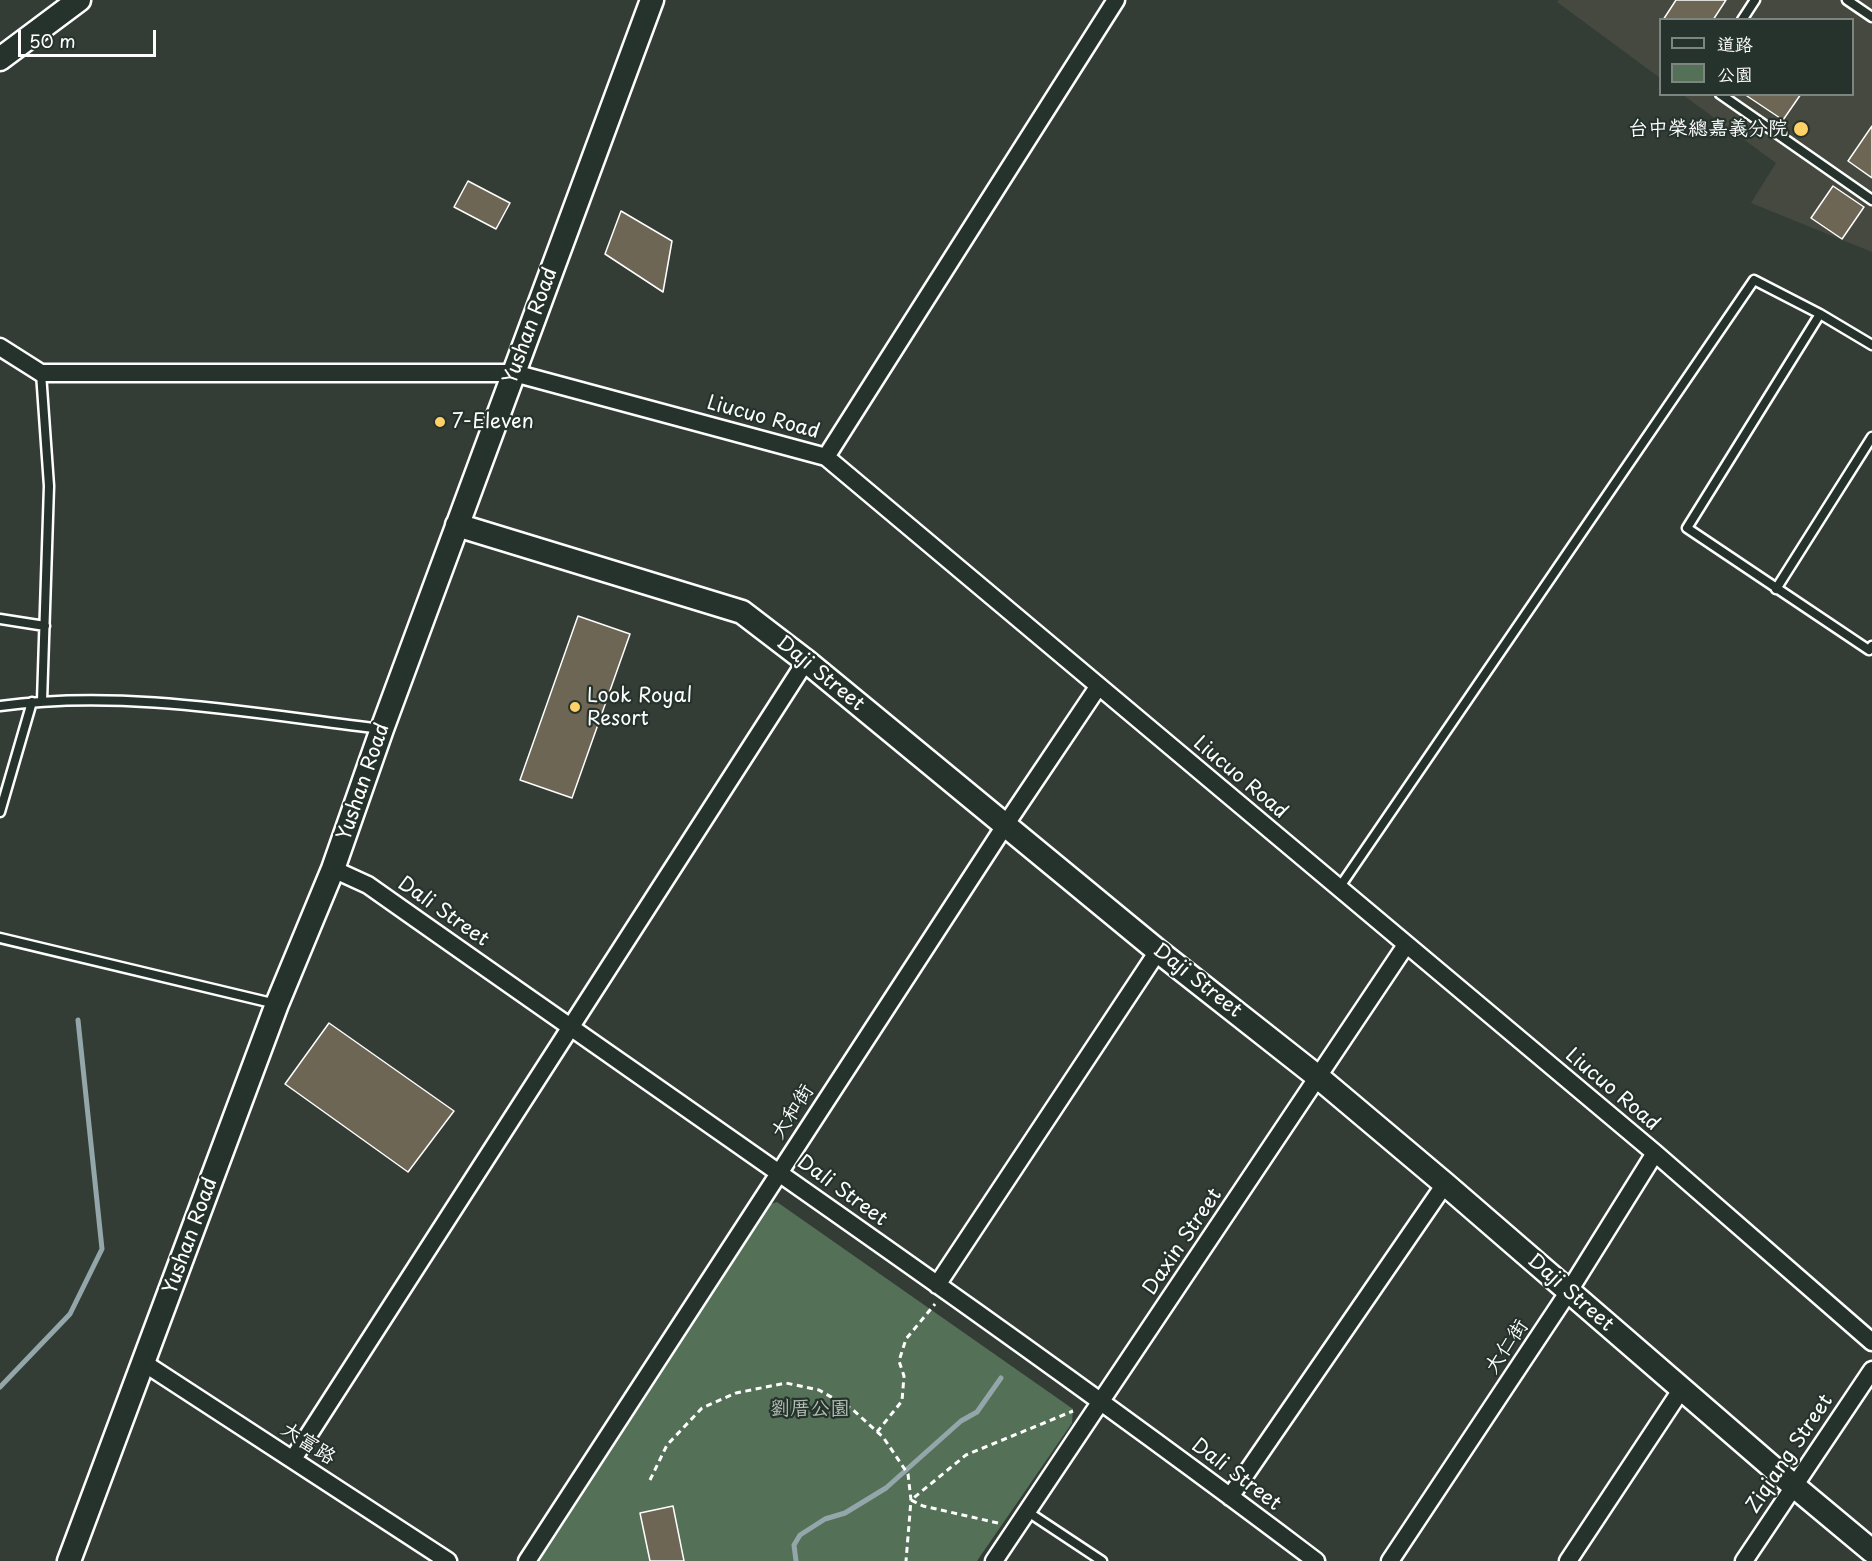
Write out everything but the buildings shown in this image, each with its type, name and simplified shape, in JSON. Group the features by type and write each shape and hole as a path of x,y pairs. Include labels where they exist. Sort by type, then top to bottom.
{"street":[{"path":"0,59 79,0"},
{"name":"Yushan Road","path":"69,1561 277,1004 333,869 382,729 652,0"},
{"path":"826,457 1116,0"},
{"path":"0,347 40,373"},
{"name":"Liucuo Road","path":"40,373 514,373 826,457 1655,1153 1872,1342"},
{"name":"Daji Street","path":"457,525 742,612 806,661 1158,951 1318,1077 1445,1184 1681,1390 1872,1551"},
{"path":"294,1459 806,661"},
{"name":"大和街","path":"527,1561 1006,824 1098,687"},
{"name":"Dali Street","path":"333,869 368,885 779,1172 1103,1401 1316,1561"},
{"name":"Daxin Street","path":"994,1561 1406,945"},
{"path":"941,1288 1158,951"},
{"name":"大仁街","path":"1390,1561 1569,1291 1655,1153"},
{"path":"1230,1497 1445,1184"},
{"name":"大富路","path":"144,1363 448,1561"},
{"name":"Ziqiang Street","path":"1744,1561 1872,1370"},
{"path":"1568,1561 1681,1390"}],"lane":[{"path":"1743,18 1755,0"},
{"path":"1847,0 1872,17"},
{"path":"1723,96 1872,200"},
{"path":"1338,888 1754,280 1820,314 1872,345"},
{"path":"1820,314 1687,528 1869,650 1872,646"},
{"path":"40,373 50,486 42,701"},
{"path":"1776,589 1872,437"},
{"path":"0,619 45,626"},
{"path":"0,706 42,701 138,700 382,729"},
{"path":"0,812 32,702"},
{"path":"0,938 277,1004"},
{"path":"1028,1512 1102,1561"}],"path":[{"path":"877,1431 902,1401 904,1376 899,1361 906,1339 941,1288"},
{"path":"650,1480 667,1445 702,1407 736,1393 786,1383 819,1390 852,1408 877,1431 908,1474 911,1500 906,1561"},
{"path":"911,1500 966,1455 1076,1410"},
{"path":"911,1500 923,1506 998,1523"}],"shaded area":[{"name":"台中榮總嘉義分院","path":"1559,0 1872,0 1872,252 1751,203 1776,163 1684,96 1854,96 1854,18 1659,18 1659,77 1557,2"}],"green space":[{"name":"劉厝公園","path":"777,1202 1073,1409 1072,1423 977,1561 526,1561 760,1207"}],"waterway":[{"path":"0,1387 70,1314 102,1249 78,1020"},
{"path":"796,1561 794,1545 800,1535 825,1519 845,1513 886,1488 961,1421 977,1412 1001,1378"}],"place":[{"name":"台中榮總嘉義分院","path":"1801,129"},
{"name":"7-Eleven","path":"440,422"},
{"name":"Look Royal Resort","path":"575,707"}]}
